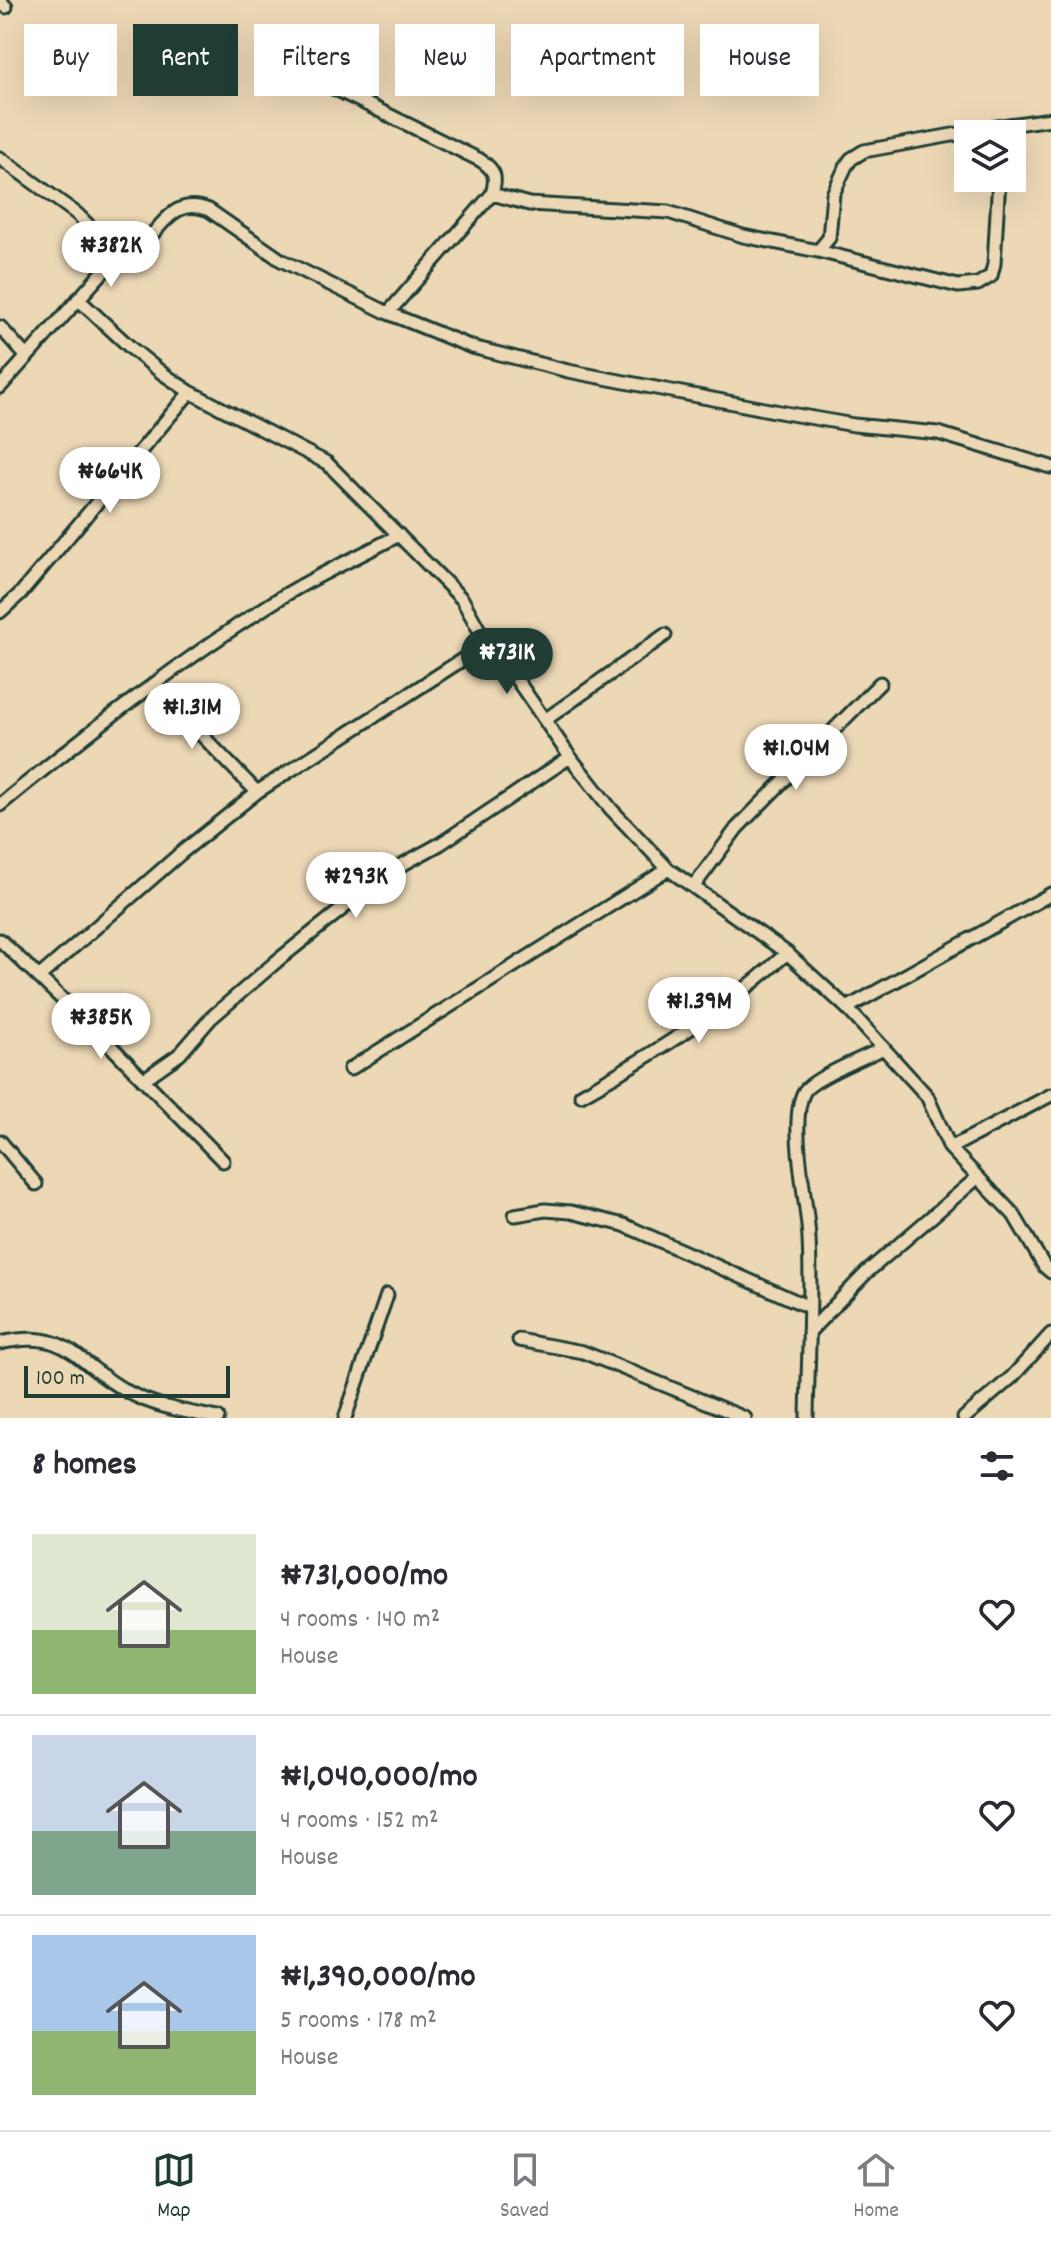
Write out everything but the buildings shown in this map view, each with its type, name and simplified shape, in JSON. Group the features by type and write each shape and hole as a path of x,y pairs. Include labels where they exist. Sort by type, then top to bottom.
{"street":[{"path":"350,96 480,160 493,169 496,178 492,194 388,313"},
{"path":"1026,125 1051,119"},
{"path":"818,251 829,238 833,194 851,159 882,146 954,136"},
{"path":"0,158 77,214 118,255"},
{"path":"492,194 529,204 668,212 743,236 958,286 978,284 991,276 998,192"},
{"path":"0,387 118,255 135,250 177,209 188,205 209,210 281,260 388,313 472,347 568,371 854,425 938,433 1051,467"},
{"path":"78,299 131,348 190,392 327,463 462,599 493,655 508,667 570,757 611,809 668,869 787,953 847,1008 927,1096 950,1148 1014,1215 1044,1266 1051,1272"},
{"path":"0,327 27,357"},
{"path":"0,612 21,593 190,392"},
{"path":"0,805 153,685 287,594 399,535"},
{"path":"545,720 665,635"},
{"path":"40,976 181,853 257,792 465,658 482,652 493,655"},
{"path":"694,886 737,828 880,683"},
{"path":"153,685 257,792"},
{"path":"143,1080 180,1054 211,1018 387,873 440,844 570,757"},
{"path":"350,1069 668,869"},
{"path":"847,1008 1051,894"},
{"path":"0,940 40,976 223,1161"},
{"path":"581,1095 655,1053 709,1017 751,987 787,953"},
{"path":"807,1418 809,1237 798,1141 801,1102 804,1090 817,1080 884,1048"},
{"path":"950,1148 1051,1095"},
{"path":"0,1141 36,1184"},
{"path":"809,1332 867,1272 977,1178"},
{"path":"515,1215 545,1210 571,1212 624,1225 809,1307"},
{"path":"345,1418 387,1295"},
{"path":"964,1418 1012,1377 1051,1334"},
{"path":"0,1343 22,1338 47,1340 73,1350 104,1377 129,1393 155,1404 218,1418"},
{"path":"519,1340 583,1352 745,1418"}]}
